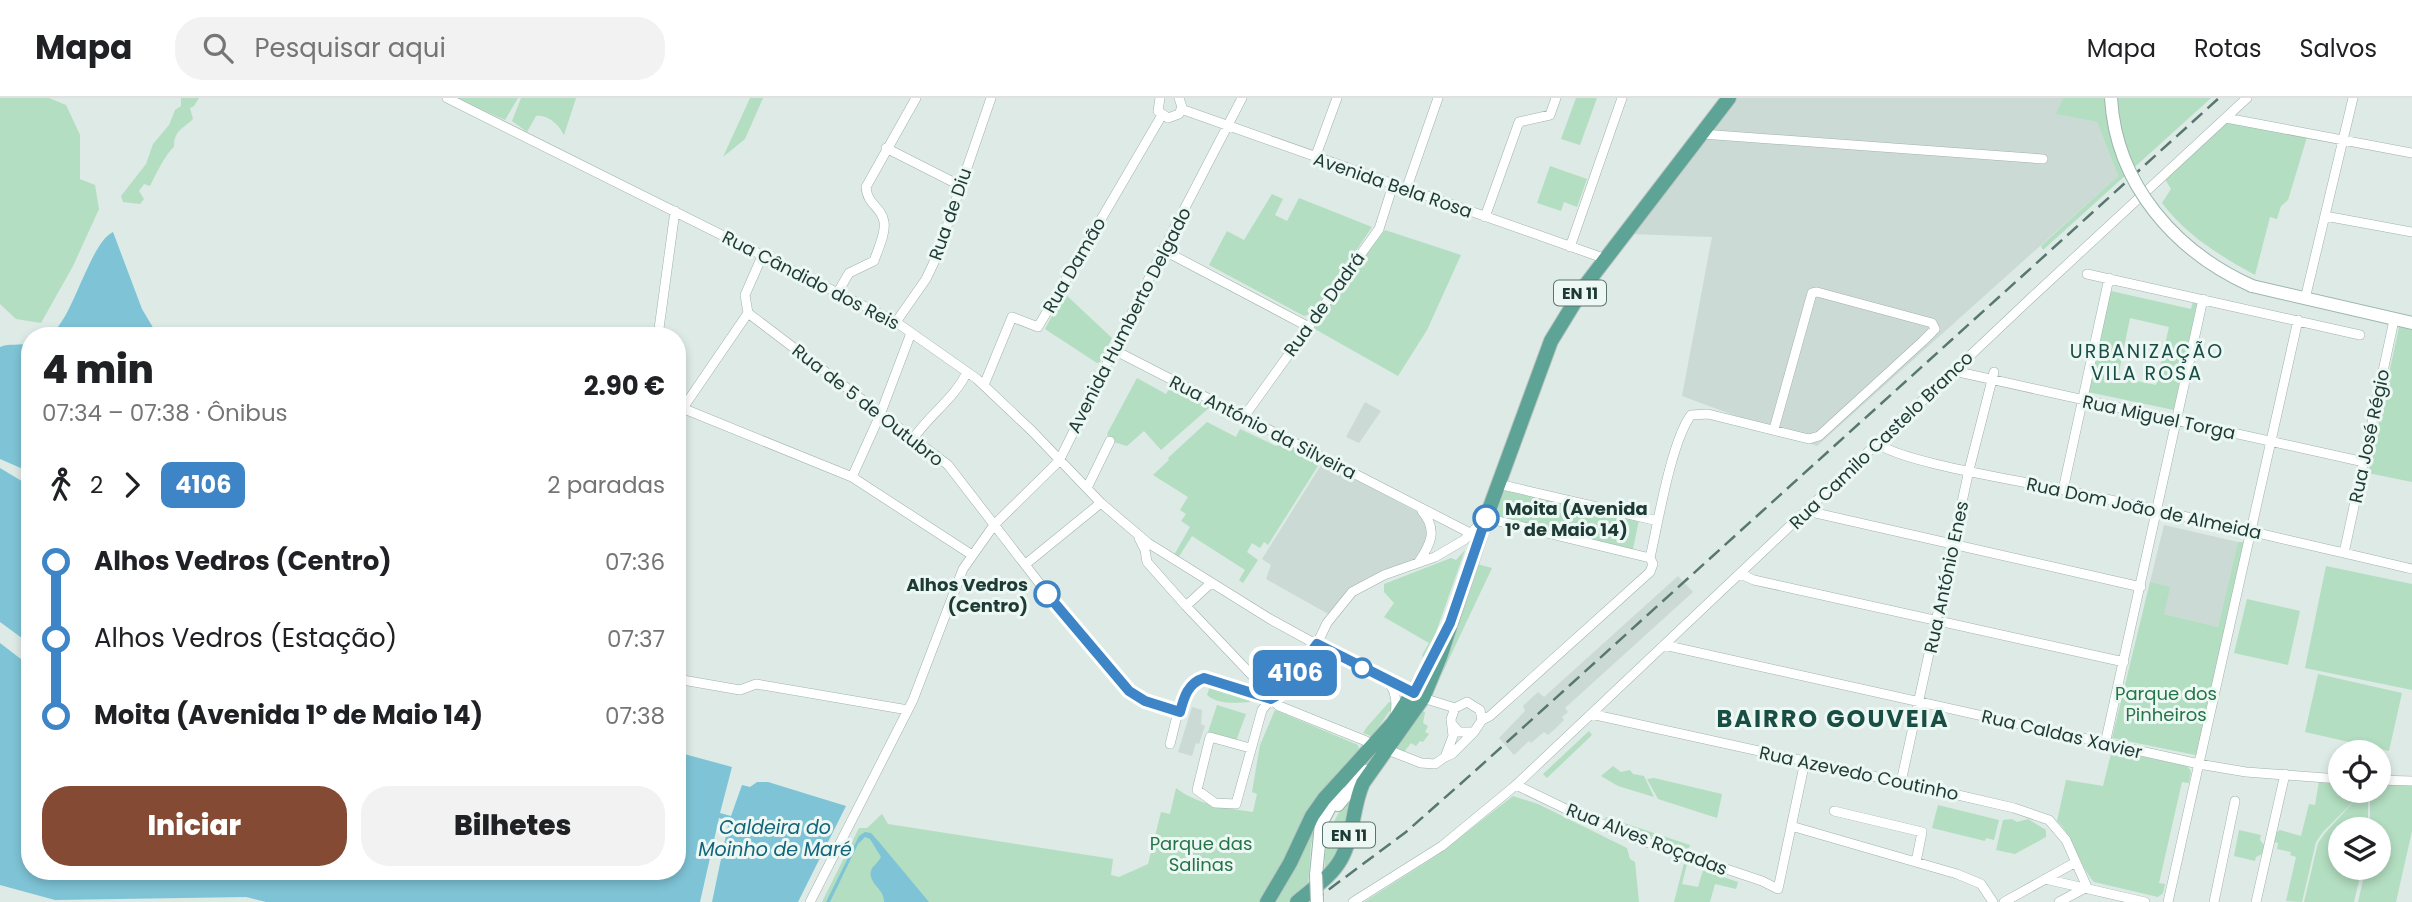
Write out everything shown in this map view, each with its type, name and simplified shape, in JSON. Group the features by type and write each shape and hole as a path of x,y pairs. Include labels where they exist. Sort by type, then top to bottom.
{"main road":[{"name":"EN 11","path":"1297,902 1329,876 1342,858 1363,783 1388,754 1419,695 1450,623 1550,341 1572,305 1606,259 1730,98"},
{"name":"EN 11","path":"1267,902 1290,863 1312,816 1329,792 1419,695"}],"street":[{"name":"Rua Cândido dos Reis","path":"447,98 896,322 984,385 1122,523 1138,535 1270,619 1419,695 1455,708"},
{"path":"838,292 846,276 874,261 885,225 880,212 867,196 866,187 916,98"},
{"name":"Rua de Diu","path":"896,322 931,268 990,98"},
{"path":"1157,99 1158,111 1172,118 1181,109 1179,98"},
{"name":"Avenida Humberto Delgado","path":"810,902 908,710 956,582 994,525 1059,461 1163,250 1242,98"},
{"path":"1315,158 1337,98"},
{"path":"1406,190 1438,98"},
{"path":"1485,217 1520,122 1550,115 1556,98"},
{"path":"1570,247 1622,98"},
{"path":"2111,98 2127,168 2140,191 2180,242 2204,260 2252,286 2412,323"},
{"name":"Rua Camilo Castelo Branco","path":"1353,902 1442,846 1517,785 2247,98"},
{"path":"2305,299 2353,98"},
{"name":"Avenida Bela Rosa","path":"1181,109 1606,259"},
{"name":"Rua Damão","path":"984,385 1012,317 1038,327 1162,115"},
{"path":"2226,118 2412,153"},
{"path":"1702,134 2043,159"},
{"path":"886,148 961,186"},
{"name":"Rua de Dadrá","path":"1243,418 1378,229 1393,185"},
{"path":"659,327 675,211"},
{"path":"2325,216 2412,232"},
{"path":"1163,250 1307,326"},
{"path":"686,399 748,313 745,295 763,254"},
{"path":"2087,274 2360,335"},
{"path":"2063,490 2109,278"},
{"path":"1317,857 1336,808 1360,778 1388,754 1435,764 1452,754 1482,720 1490,716 1650,572 1653,564 1650,558 1676,448 1684,425 1691,415 1708,414 1809,439 1819,436 1923,341 1935,329 1933,323 1817,292 1812,293 1774,429"},
{"path":"2105,744 2203,299"},
{"name":"Rua de 5 de Outubro","path":"748,313 948,465 1074,629 1129,691 1145,701 1180,712"},
{"path":"2168,902 2298,320"},
{"name":"Rua José Régio","path":"2344,553 2394,320"},
{"path":"852,477 880,415 911,333"},
{"name":"Rua António da Silveira","path":"1114,350 1470,533"},
{"name":"Rua Miguel Torga","path":"1954,371 1993,376 2083,401 2364,462"},
{"path":"913,439 928,418 957,390 967,372"},
{"name":"Rua António Enes","path":"1901,782 1969,470 1993,376"},
{"path":"686,409 852,477 972,555"},
{"path":"1087,488 1110,440"},
{"name":"Rua Dom João de Almeida","path":"1878,443 1890,451 1969,470 2412,569"},
{"path":"1498,484 1658,521"},
{"name":"Rua António da Silveira","path":"1412,504 1430,522 1433,533 1426,552 1418,563"},
{"path":"1027,563 1097,506"},
{"path":"1807,511 2141,587"},
{"path":"1250,748 1210,737 1197,790 1215,803 1236,804 1262,710 1271,699 1280,694 1317,644 1327,623 1352,592 1384,575 1435,556 1464,540 1486,518 1650,558"},
{"path":"1138,535 1147,562 1265,689 1271,699 1279,706 1366,741"},
{"path":"1740,574 1754,580 2124,662"},
{"path":"1186,606 1211,583"},
{"name":"Rua Caldas Xavier","path":"1664,645 2199,764 2240,772 2328,778"},
{"path":"1170,744 1189,688 1196,680 1204,678 1271,699"},
{"path":"1388,680 1396,700 1393,723"},
{"path":"686,681 740,690 756,684 908,710"},
{"path":"1445,757 1454,736 1451,714 1455,708 1462,703 1472,704 1480,710 1482,720"},
{"name":"Rua Azevedo Coutinho","path":"1591,714 2014,808 2049,820 2066,839 2087,887"},
{"path":"1452,724 1459,732 1474,732"},
{"path":"1805,761 1791,826 1981,884 1993,902"},
{"path":"1317,902 1316,875 1321,824 1358,762"},
{"path":"2256,902 2285,775"},
{"path":"2391,780 2412,781"},
{"name":"Rua Alves Roçadas","path":"1517,785 1606,827 1762,881 1778,889 1791,826"},
{"path":"2214,902 2235,801"},
{"path":"1834,811 1922,832 1916,862"},
{"path":"2004,902 2076,862"},
{"path":"2045,879 2145,902"},
{"path":"2059,902 2087,887"}],"shaded area":[{"path":"1735,98 2063,98 2057,114 2097,122 2118,176 1817,446 1682,396 1712,237 1631,234"},
{"path":"1365,402 1381,411 1359,443 1346,437"},
{"path":"1323,462 1432,520 1427,554 1356,586 1330,615 1266,579 1271,565 1262,559"},
{"path":"2164,525 2238,542 2218,627 2164,614 2150,582"},
{"path":"1678,576 1693,592 1565,708 1568,712 1556,728 1548,735 1544,732 1531,743 1529,741 1514,755 1499,738 1525,711 1523,706 1538,692 1544,697"},
{"path":"1192,707 1202,710 1201,724 1205,726 1192,756 1178,752"}],"green space":[{"path":"0,98 49,98 66,105 80,135 80,179 95,185 99,209 73,266 41,323 16,319 0,304"},
{"path":"181,98 199,98 190,108 193,119 177,133 174,147 164,159 150,186 144,184 139,191 144,199 140,204 123,202 121,196 146,164 153,144 169,125 175,110 181,106"},
{"path":"455,98 518,98 505,120"},
{"path":"521,98 576,98 564,135 549,118 536,116 527,132 512,121"},
{"path":"750,98 763,98 745,139 723,157"},
{"path":"1576,98 1597,98 1580,145 1561,139"},
{"path":"2063,98 2211,98 2043,250 2041,246 2118,176 2097,122 2056,114"},
{"path":"2229,121 2307,137 2288,200 2281,206 2277,219 2270,217 2255,275 2193,235 2162,203 2171,189 2165,179"},
{"path":"1550,166 1587,179 1577,207 1564,202 1561,211 1537,203"},
{"path":"1272,194 1283,199 1275,215 1287,221 1299,198 1372,227 1314,313 1304,316 1209,265 1227,231 1244,240"},
{"path":"1385,230 1461,255 1427,330 1398,376 1313,328 1342,286 1348,287 1349,277"},
{"path":"2111,291 2191,309 2193,302 2197,304 2174,410 2088,392","holes":["2130,318 2169,327 2156,385 2118,377"]},
{"path":"1064,293 1112,338 1100,362 1097,363 1045,329"},
{"path":"2399,327 2412,330 2412,482 2368,473"},
{"path":"1137,378 1166,394 1171,386 1210,407 1161,450 1144,431 1127,446 1110,441 1107,434"},
{"path":"1207,422 1236,437 1240,429 1276,446 1284,442 1321,461 1268,545 1264,542 1260,548 1252,543 1247,552 1258,560 1243,583 1239,580 1245,570 1192,536 1178,558 1174,555 1190,527 1181,521 1186,514 1180,510 1188,497 1153,475"},
{"path":"1505,490 1639,520 1633,549 1495,515"},
{"name":"Parque dos Pinheiros","path":"2238,542 2248,542 2200,756 2112,738 2150,582 2170,587 2164,614 2218,627"},
{"path":"1465,550 1417,677 1422,655 1429,643 1384,617 1394,603 1384,592 1384,584 1451,558 1456,560"},
{"path":"1477,564 1492,568 1431,697 1430,695"},
{"path":"2326,566 2412,584 2412,690 2305,668"},
{"path":"2247,599 2300,611 2288,665 2234,653"},
{"path":"2318,674 2402,693 2391,742 2340,740 2305,732"},
{"path":"1211,683 1250,699 1250,702 1227,703 1212,698 1207,695"},
{"path":"1389,702 1392,702 1393,706 1375,732 1371,736 1363,733 1367,727"},
{"path":"1217,705 1246,714 1236,741 1208,732"},
{"name":"Parque das Salinas","path":"1275,710 1358,745 1359,750 1261,902 822,902 859,828 867,828 882,814 888,824 1113,859 1111,875 1119,877 1148,864 1161,812 1170,814 1176,788 1203,802 1253,812 1257,794 1252,792 1260,745"},
{"path":"1418,710 1425,712 1423,723 1428,726 1425,732 1429,734 1416,746 1411,743 1404,752 1396,750 1409,731"},
{"path":"1589,731 1592,735 1547,778 1543,774"},
{"path":"2112,750 2187,766 2191,771 2189,783 2182,782 2159,883 2165,884 2163,893 2158,897 2094,882 2068,835 2057,821 2066,780 2103,786"},
{"path":"1613,766 1621,772 1630,770 1633,774 1644,776 1654,797 1618,786 1601,776"},
{"path":"1654,778 1722,794 1717,818 1658,799 1647,779"},
{"path":"2319,781 2328,781 2328,803 2352,803 2338,817 2328,817 2328,827 2316,842 2302,902 2286,901 2296,857 2290,855 2291,852 2277,849 2278,843 2274,842 2277,832 2280,830 2301,836 2309,804 2315,805"},
{"path":"2391,785 2412,786 2412,831 2396,902 2358,902 2363,880 2391,880 2391,817 2370,817 2370,803 2391,803"},
{"path":"1513,796 1538,804 1627,848 1630,859 1635,862 1639,902 1364,902 1436,856"},
{"path":"1349,797 1352,799 1345,838 1325,875 1325,854 1330,834 1337,815"},
{"path":"2352,803 2368,803 2368,817 2340,817"},
{"path":"1938,805 1999,820 1994,840 1986,838 1985,841 1932,828"},
{"path":"1319,816 1311,845 1308,887 1288,902 1272,902"},
{"path":"1606,817 1690,845 1688,850 1604,821"},
{"path":"2012,819 2017,822 2028,819 2046,830 2046,837 2015,854 1996,850 2003,820"},
{"path":"2239,830 2261,835 2260,840 2265,846 2264,853 2256,857 2255,861 2234,856"},
{"path":"2328,830 2328,880 2359,880 2354,902 2304,902 2318,843"},
{"path":"1684,863 1687,864 1682,884 1698,887 1703,870 1738,882 1736,889 1715,884 1710,902 1674,902"}],"water":[{"path":"113,232 142,309 153,327 57,327 99,247"},
{"path":"21,344 21,468 0,459 0,347"},
{"path":"0,468 21,481 21,637 0,622"},
{"name":"Caldeira do Moinho de Maré","path":"0,643 21,659 21,880 686,880 686,754 732,767 720,813 731,816 742,785 750,787 757,782 768,782 846,806 798,902 712,902 729,821 719,818 700,902 266,902 246,897 55,900 0,885"},
{"path":"865,832 871,833 929,902 884,902 884,897 871,876 872,869 881,857 870,839 865,837 858,844 830,902 826,902 859,836"}],"railway":[{"path":"1312,902 1406,832 1475,771 2219,98"}],"bus line":[{"name":"4106","path":"1047,594 1129,691 1145,701 1180,712 1189,688 1196,680 1204,678 1271,699 1280,694 1317,644 1414,693 1450,623 1486,518"}],"place":[{"name":"Moita (Avenida 1º de Maio 14)","path":"1486,518"},
{"name":"Alhos Vedros (Centro)","path":"1047,594"}],"district":[{"name":"URBANIZAÇÃO VILA ROSA","path":"2147,362"},
{"name":"BAIRRO GOUVEIA","path":"1833,718"}]}
